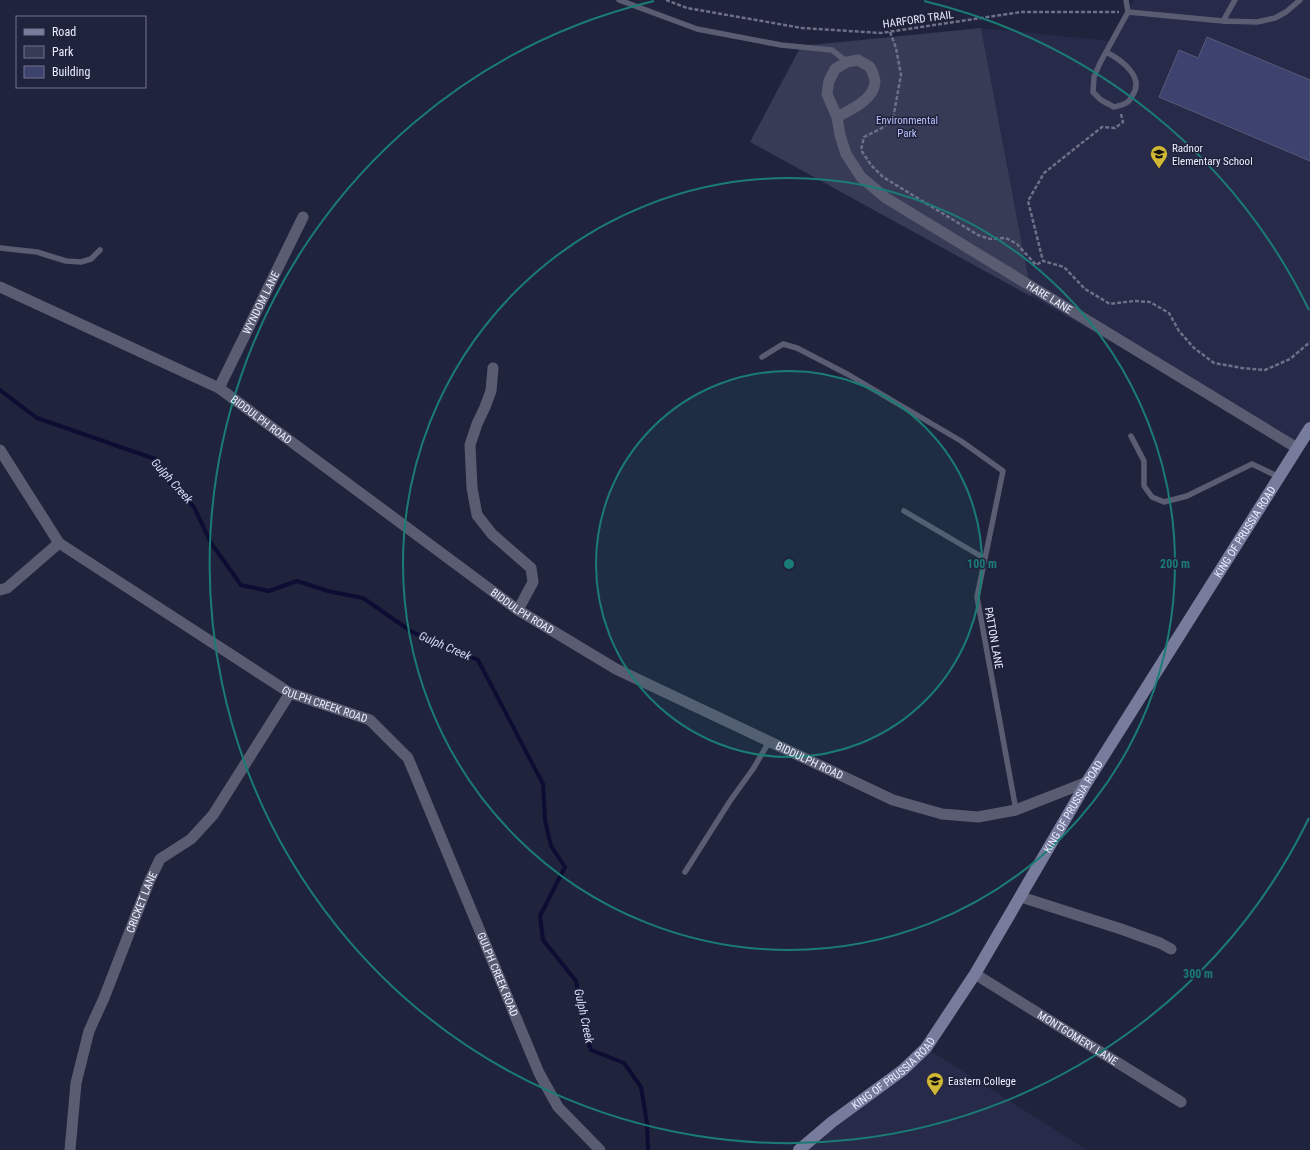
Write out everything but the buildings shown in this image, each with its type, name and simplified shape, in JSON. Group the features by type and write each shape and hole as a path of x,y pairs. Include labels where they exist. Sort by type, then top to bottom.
{"street":[{"path":"837,117 861,104 870,94 875,82 870,67 858,60 847,62"},
{"name":"HARE LANE","path":"847,62 835,69 829,81 827,94 837,117 840,135 846,154 861,177 886,198 1297,448"},
{"name":"WYNDOM LANE","path":"219,388 303,217"},
{"name":"BIDDULPH ROAD","path":"0,287 219,388 518,610 616,669 894,800 942,814 978,817 1016,810 1087,782"},
{"path":"494,368 491,391 470,445 472,488 477,515 492,534 531,568 533,582 518,610"},
{"name":"KING OF PRUSSIA ROAD","path":"799,1150 832,1122 903,1070 926,1048 975,974 1087,782 1310,428"},
{"name":"GULPH CREEK ROAD","path":"0,450 59,543 290,693 370,720 408,758 539,1073 558,1107 600,1150"},
{"path":"0,590 7,588 59,543"},
{"name":"CRICKET LANE","path":"70,1150 76,1082 89,1031 107,991 149,882 160,859 191,838 213,814 290,693"},
{"path":"1021,897 1160,943 1171,949"},
{"name":"MONTGOMERY LANE","path":"975,974 1181,1102"}],"lane":[{"path":"619,0 697,29 781,46 832,50 847,62"},
{"path":"1106,52 1124,63 1130,69 1136,86 1134,93 1127,103 1114,107 1101,100 1093,92 1094,77 1106,52 1128,12 1126,0"},
{"path":"1222,21 1235,0"},
{"path":"1128,12 1222,21 1257,22 1274,18 1286,12 1300,0"},
{"path":"0,248 37,252 66,261 81,262 91,259 100,250"},
{"name":"PATTON LANE","path":"762,357 783,344 797,348 961,441 1003,470 977,597 1016,810"},
{"path":"1131,436 1144,461 1144,486 1152,497 1164,502 1187,496 1252,464 1279,477"},
{"path":"904,511 984,558"},
{"path":"685,872 730,801 753,769 769,742"}],"path":[{"name":"HARFORD TRAIL","path":"666,0 687,8 802,28 881,33 1022,12 1128,12"},
{"path":"890,32 896,48 901,74 893,119 882,128 864,137 861,150 871,166 883,177 978,235 990,239 1006,238 1017,244 1036,265 1043,261 1064,267 1085,289 1110,304 1134,301 1150,302 1168,313 1179,331 1194,348 1214,363 1265,370 1290,359 1310,342"},
{"path":"1043,261 1028,201 1044,173 1102,127 1115,128 1122,122 1120,105"}],"shaded area":[{"name":"Radnor Elementary School","path":"1134,0 1310,0 1310,428 1297,448 1032,297 981,28 1110,41"},
{"name":"Eastern College","path":"926,1048 1087,1150 799,1150"}],"green space":[{"name":"Environmental Park","path":"981,28 1032,297 750,142 801,46"}],"waterway":[{"name":"Gulph Creek","path":"0,390 37,418 155,459 167,480 194,507 211,543 241,585 269,591 297,581 328,591 363,598 412,632 478,660 543,784 545,820 551,846 565,867 540,916 543,940 576,981 585,1033 591,1050 624,1063 641,1087 647,1123 648,1150"}],"place":[{"name":"Radnor Elementary School","path":"1159,169"},
{"name":"Eastern College","path":"935,1096"}]}
